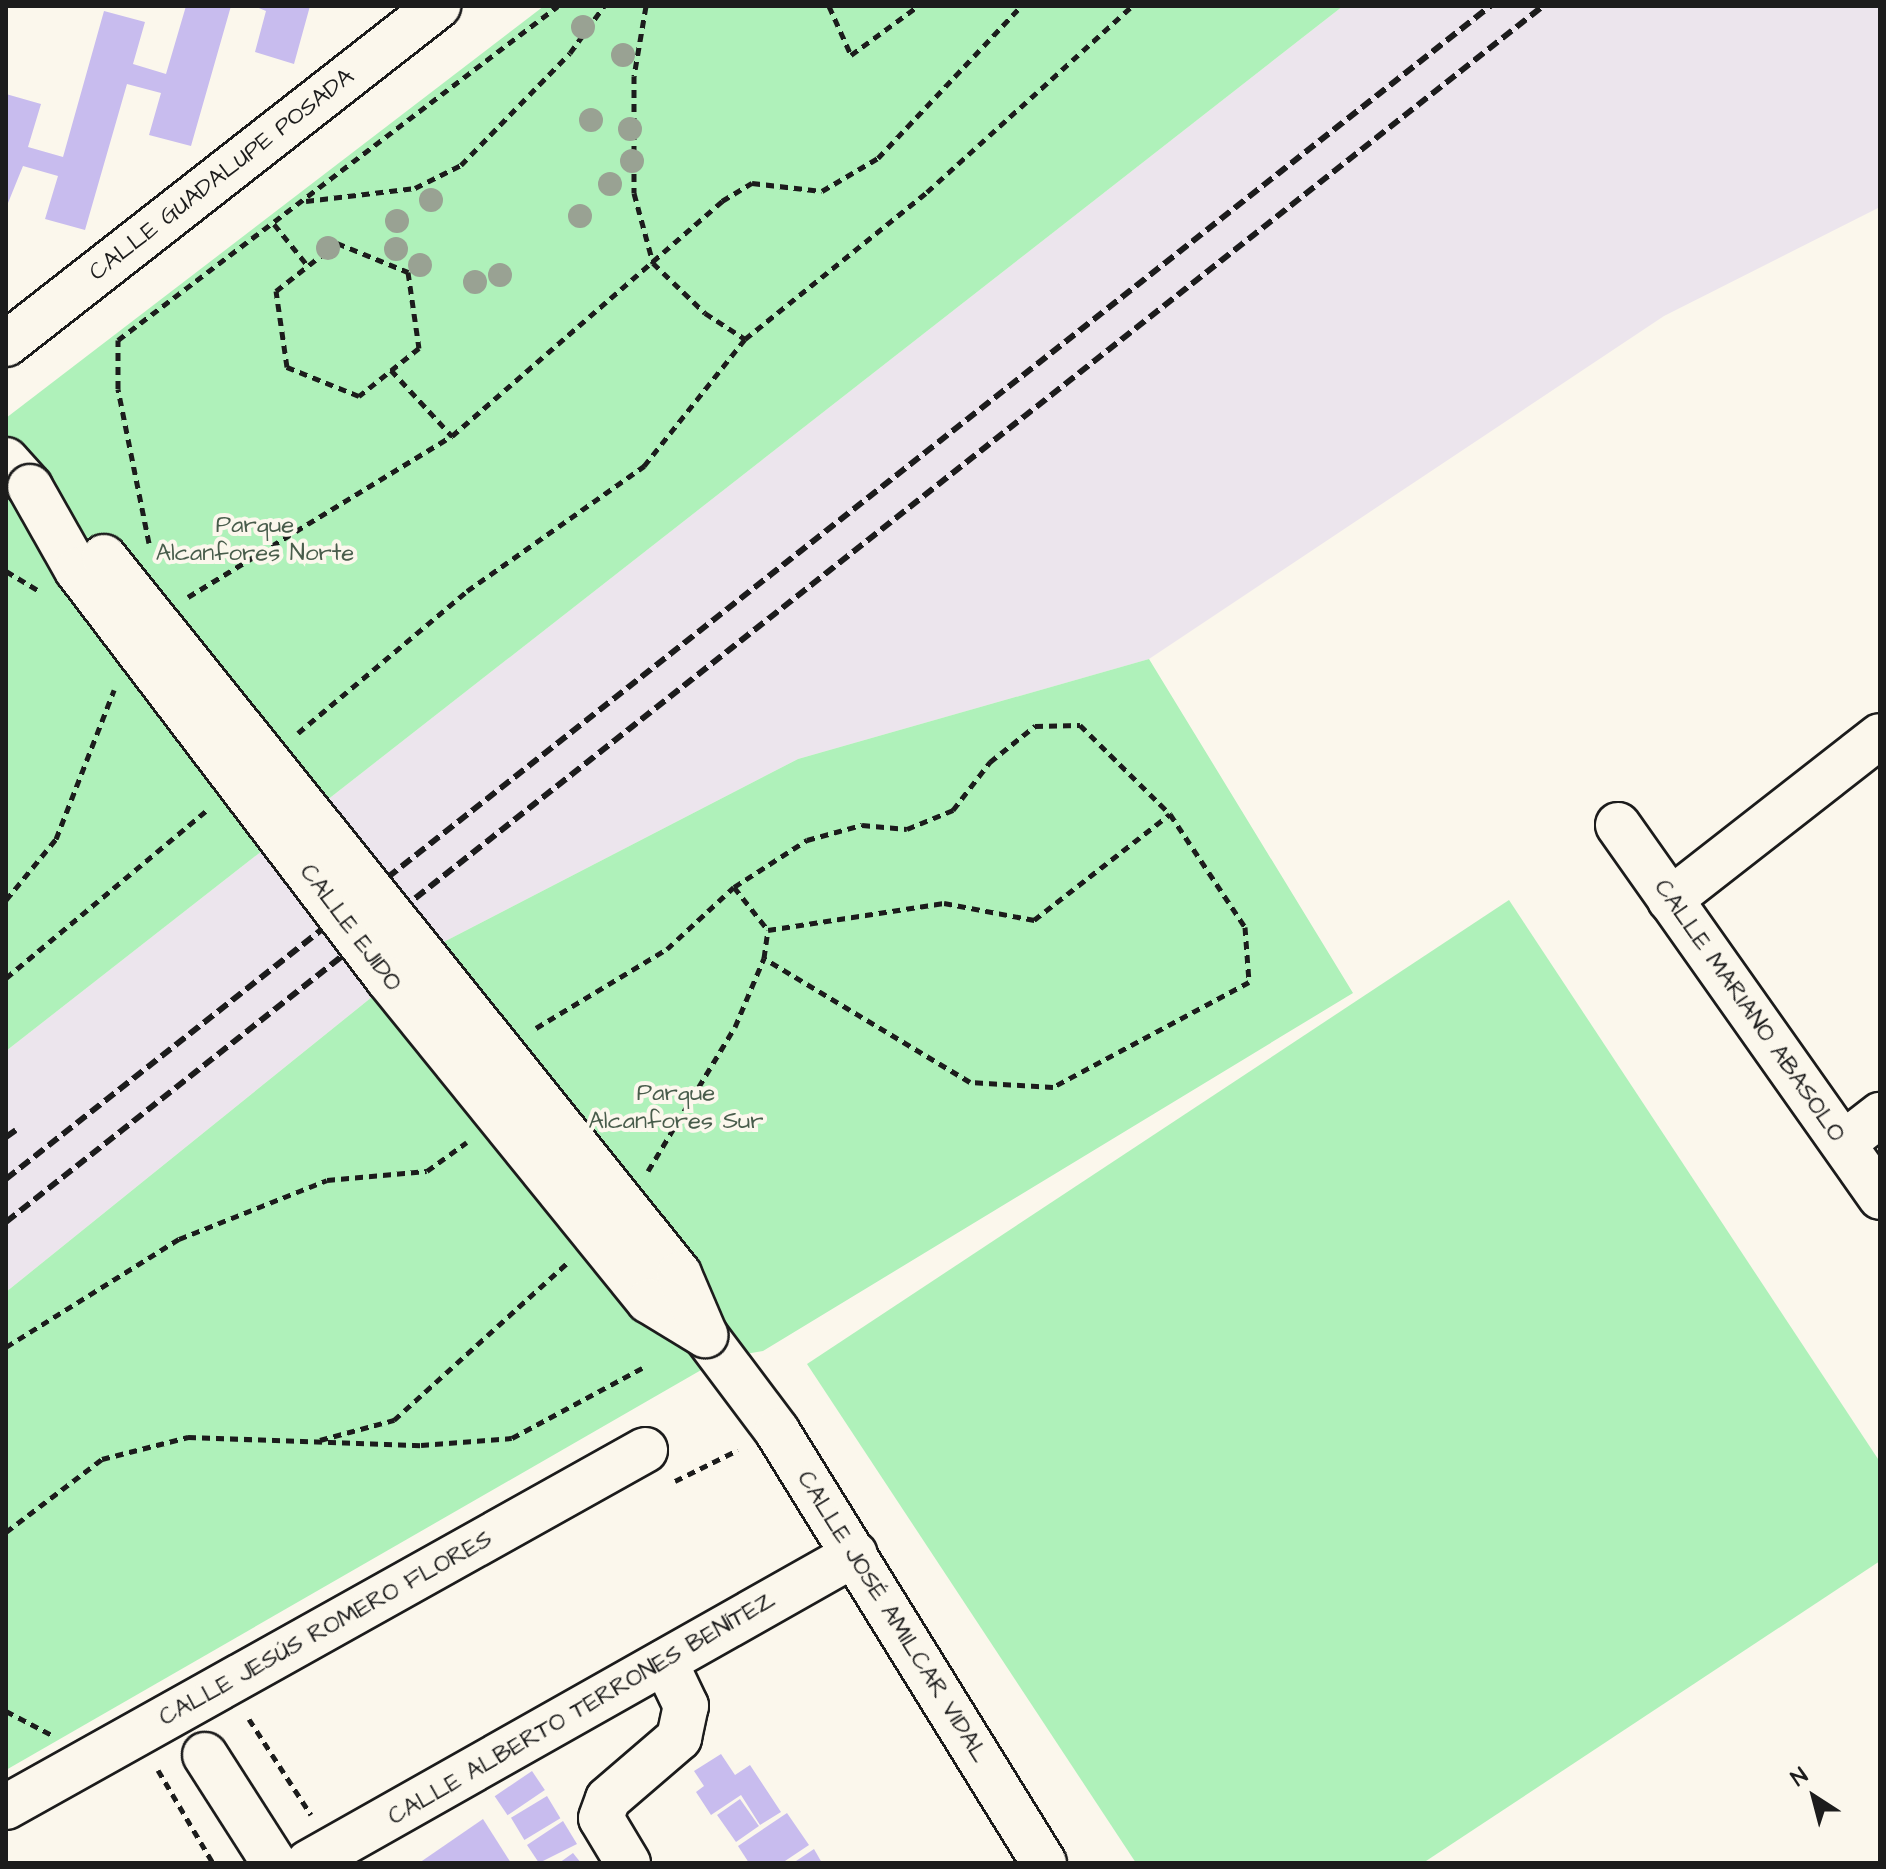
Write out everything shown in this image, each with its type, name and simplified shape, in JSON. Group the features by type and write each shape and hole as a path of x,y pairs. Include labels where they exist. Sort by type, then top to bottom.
{"street":[{"name":"CALLE GUADALUPE POSADA","path":"6,344 438,6"},
{"name":"CALLE EJIDO","path":"18,474 99,551 679,1274 705,1335 735,1375"},
{"path":"1670,900 1880,736"},
{"name":"CALLE MARIANO ABASOLO","path":"1618,825 1880,1197"},
{"path":"1844,1143 1880,1115"},
{"name":"CALLE JOSÉ AMILCAR VIDAL","path":"735,1375 777,1431 855,1554 1044,1863"},
{"name":"CALLE JESÚS ROMERO FLORES","path":"6,1807 645,1450"},
{"name":"CALLE ALBERTO TERRONES BENÍTEZ","path":"320,1856 855,1554"},
{"path":"628,1863 601,1818 608,1799 679,1738 686,1706 665,1662"},
{"path":"205,1755 274,1863"}],"path":[{"path":"151,552 118,389 118,340 558,6"},
{"path":"304,201 415,188 461,165 570,53 604,6"},
{"path":"646,6 634,76 634,193 653,263 705,313 745,339"},
{"path":"829,6 851,55 918,6"},
{"path":"174,600 200,594 452,436 653,263 752,183 822,191 878,158 1021,6"},
{"path":"285,744 467,591 644,466 745,339 927,192 1132,6"},
{"path":"273,224 308,266"},
{"path":"337,243 408,272 419,348 391,370 359,396 287,367 276,291 337,243"},
{"path":"391,370 452,436"},
{"path":"6,900 56,839 116,681"},
{"path":"526,1043 533,1030 667,949 734,887 807,840 862,825 907,829 953,810 990,762 1035,726 1080,725 1170,814 1245,927 1249,982 1053,1087 970,1082 764,958"},
{"path":"6,978 212,805"},
{"path":"768,930 944,903 1034,920 1170,814"},
{"path":"637,1184 668,1148 764,958 768,930 734,887"},
{"path":"6,1347 179,1239 327,1180 427,1171 474,1130"},
{"path":"320,1440 394,1420 575,1254"},
{"path":"6,1532 102,1459 188,1437 320,1440 512,1438 642,1368"},
{"path":"645,1450 665,1487 777,1431"},
{"path":"227,1684 320,1856"},
{"path":"137,1735 213,1863"}],"shaded area":[{"path":"1343,6 1880,6 1880,207 1664,316 1149,659 798,759 434,947 6,1292 6,1051"}],"green space":[{"name":"Parque Alcanfores Norte","path":"544,6 1343,6 6,1051 6,418"},
{"name":"Parque Alcanfores Sur","path":"1149,659 1353,993 763,1351 722,1358 6,1770 6,1292 434,947 798,759"},
{"path":"1509,900 1880,1462 1880,1561 1423,1863 1136,1863 807,1364"}],"building":[{"path":"186,6 231,6 191,146 149,135 161,93 127,84 85,230 45,219 58,176 23,166 6,208 6,94 41,104 28,147 63,157 104,11 145,22 133,64 166,74"},
{"path":"254,6 310,6 294,64 255,52 266,11"},
{"path":"721,1754 735,1775 750,1765 781,1812 760,1825 741,1795 711,1815 696,1792 704,1786 694,1771"},
{"path":"532,1771 545,1790 508,1815 495,1796"},
{"path":"547,1796 560,1818 524,1840 511,1818"},
{"path":"740,1799 759,1826 736,1842 717,1815"},
{"path":"787,1813 809,1845 782,1863 749,1863 738,1846"},
{"path":"483,1819 511,1863 419,1863"},
{"path":"563,1821 577,1844 539,1863 527,1845"},
{"path":"814,1849 822,1863 793,1863"},
{"path":"573,1853 581,1863 559,1863"}],"railway":[{"path":"6,1179 1490,6"},
{"path":"6,1222 1543,6"},
{"path":"6,1137 16,1130"}]}
